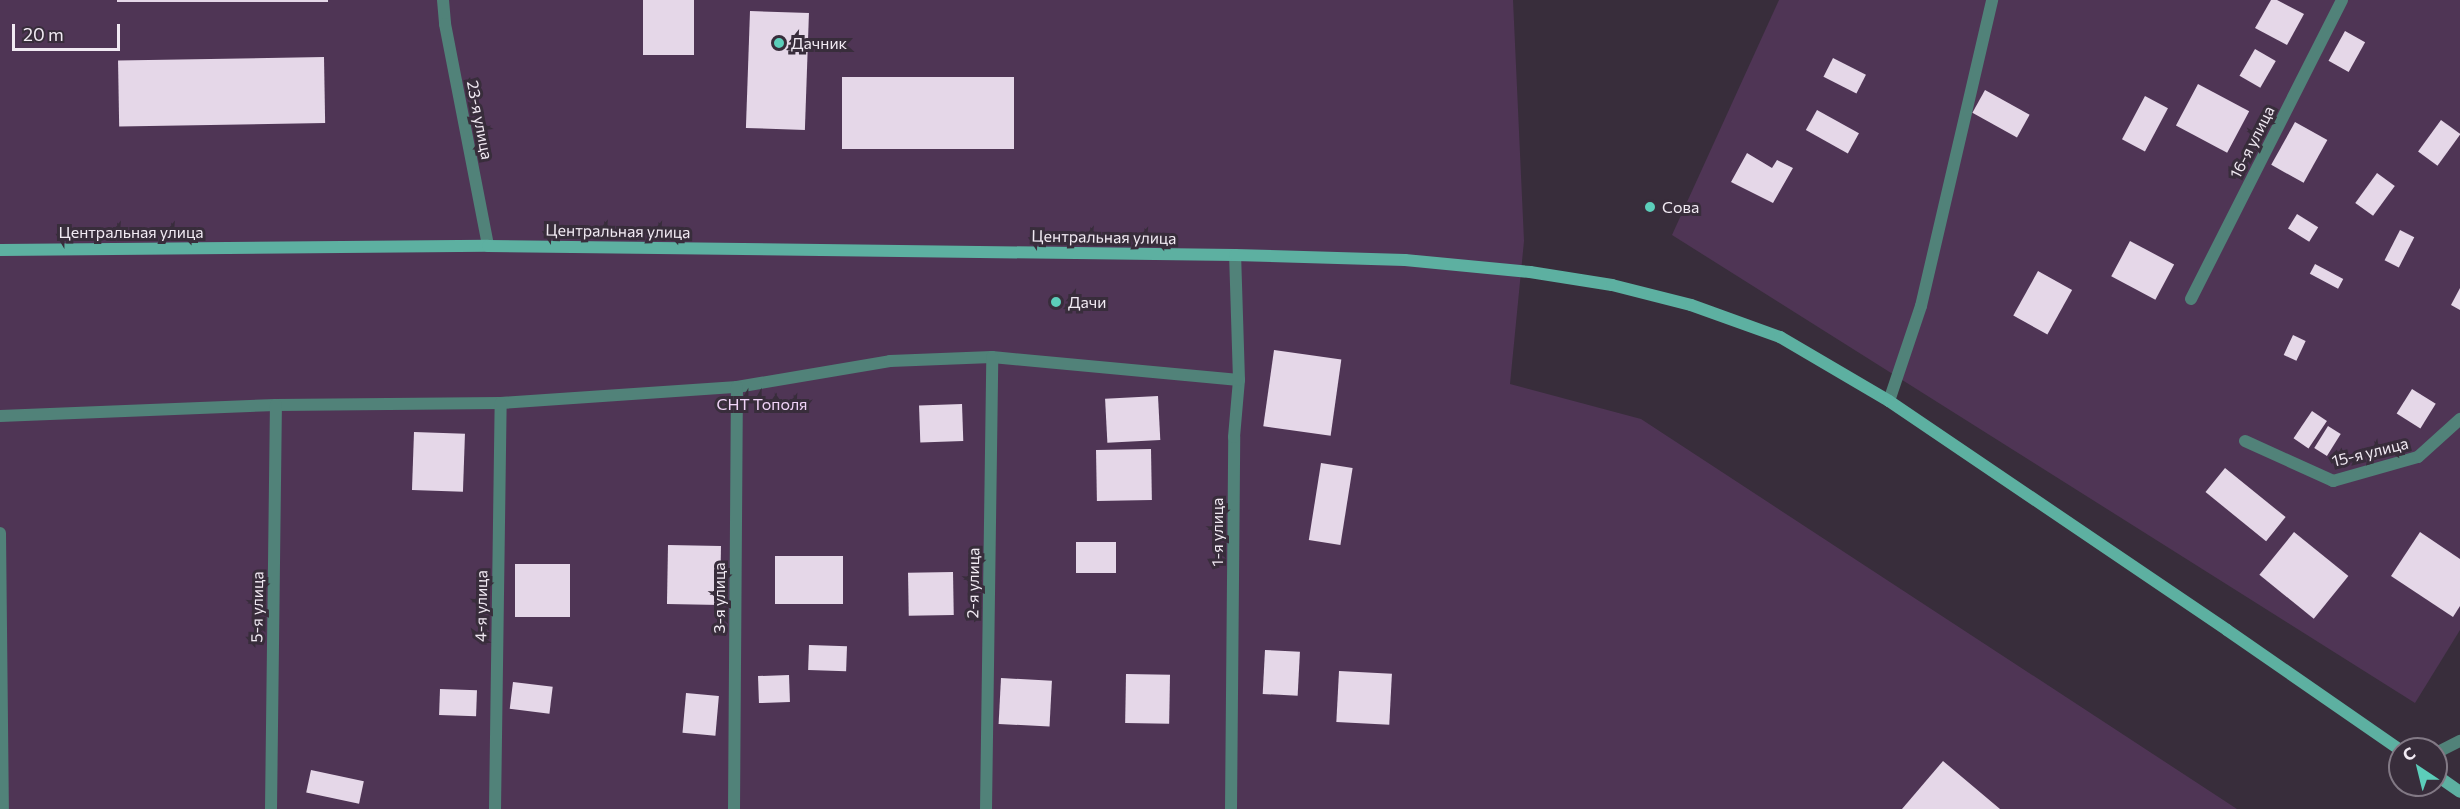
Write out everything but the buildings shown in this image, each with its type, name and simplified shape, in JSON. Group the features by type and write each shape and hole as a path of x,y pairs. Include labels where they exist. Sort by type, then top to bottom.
{"street":[{"name":"23-я улица","path":"443,0 488,246"},
{"path":"1889,401 1921,306 1992,0"},
{"name":"16-я улица","path":"2191,299 2342,0"},
{"name":"Центральная улица","path":"0,250 488,246 1235,255 1405,260 1530,272 1612,285 1691,305 1780,337 1889,401 2218,623 2388,742"},
{"name":"1-я улица","path":"1231,809 1234,437 1239,380 1235,255"},
{"path":"0,416 276,405 501,403 737,387 890,361 992,357 1239,380"},
{"name":"2-я улица","path":"986,809 992,357"},
{"name":"3-я улица","path":"734,809 737,387"},
{"name":"4-я улица","path":"495,809 501,403"},
{"name":"5-я улица","path":"271,809 276,405"},
{"name":"15-я улица","path":"2245,441 2333,481 2418,457 2460,419"},
{"path":"0,533 3,809"}],"green space":[{"name":"СНТ Тополя","path":"0,0 1513,0 1524,241 1510,384 1641,419 2237,809 0,809"},
{"path":"1779,0 2460,0 2460,630 2415,703 1672,235"}],"place":[{"name":"Дачник","path":"779,43"},
{"name":"Сова","path":"1650,207"},
{"name":"Дачи","path":"1056,302"}]}
